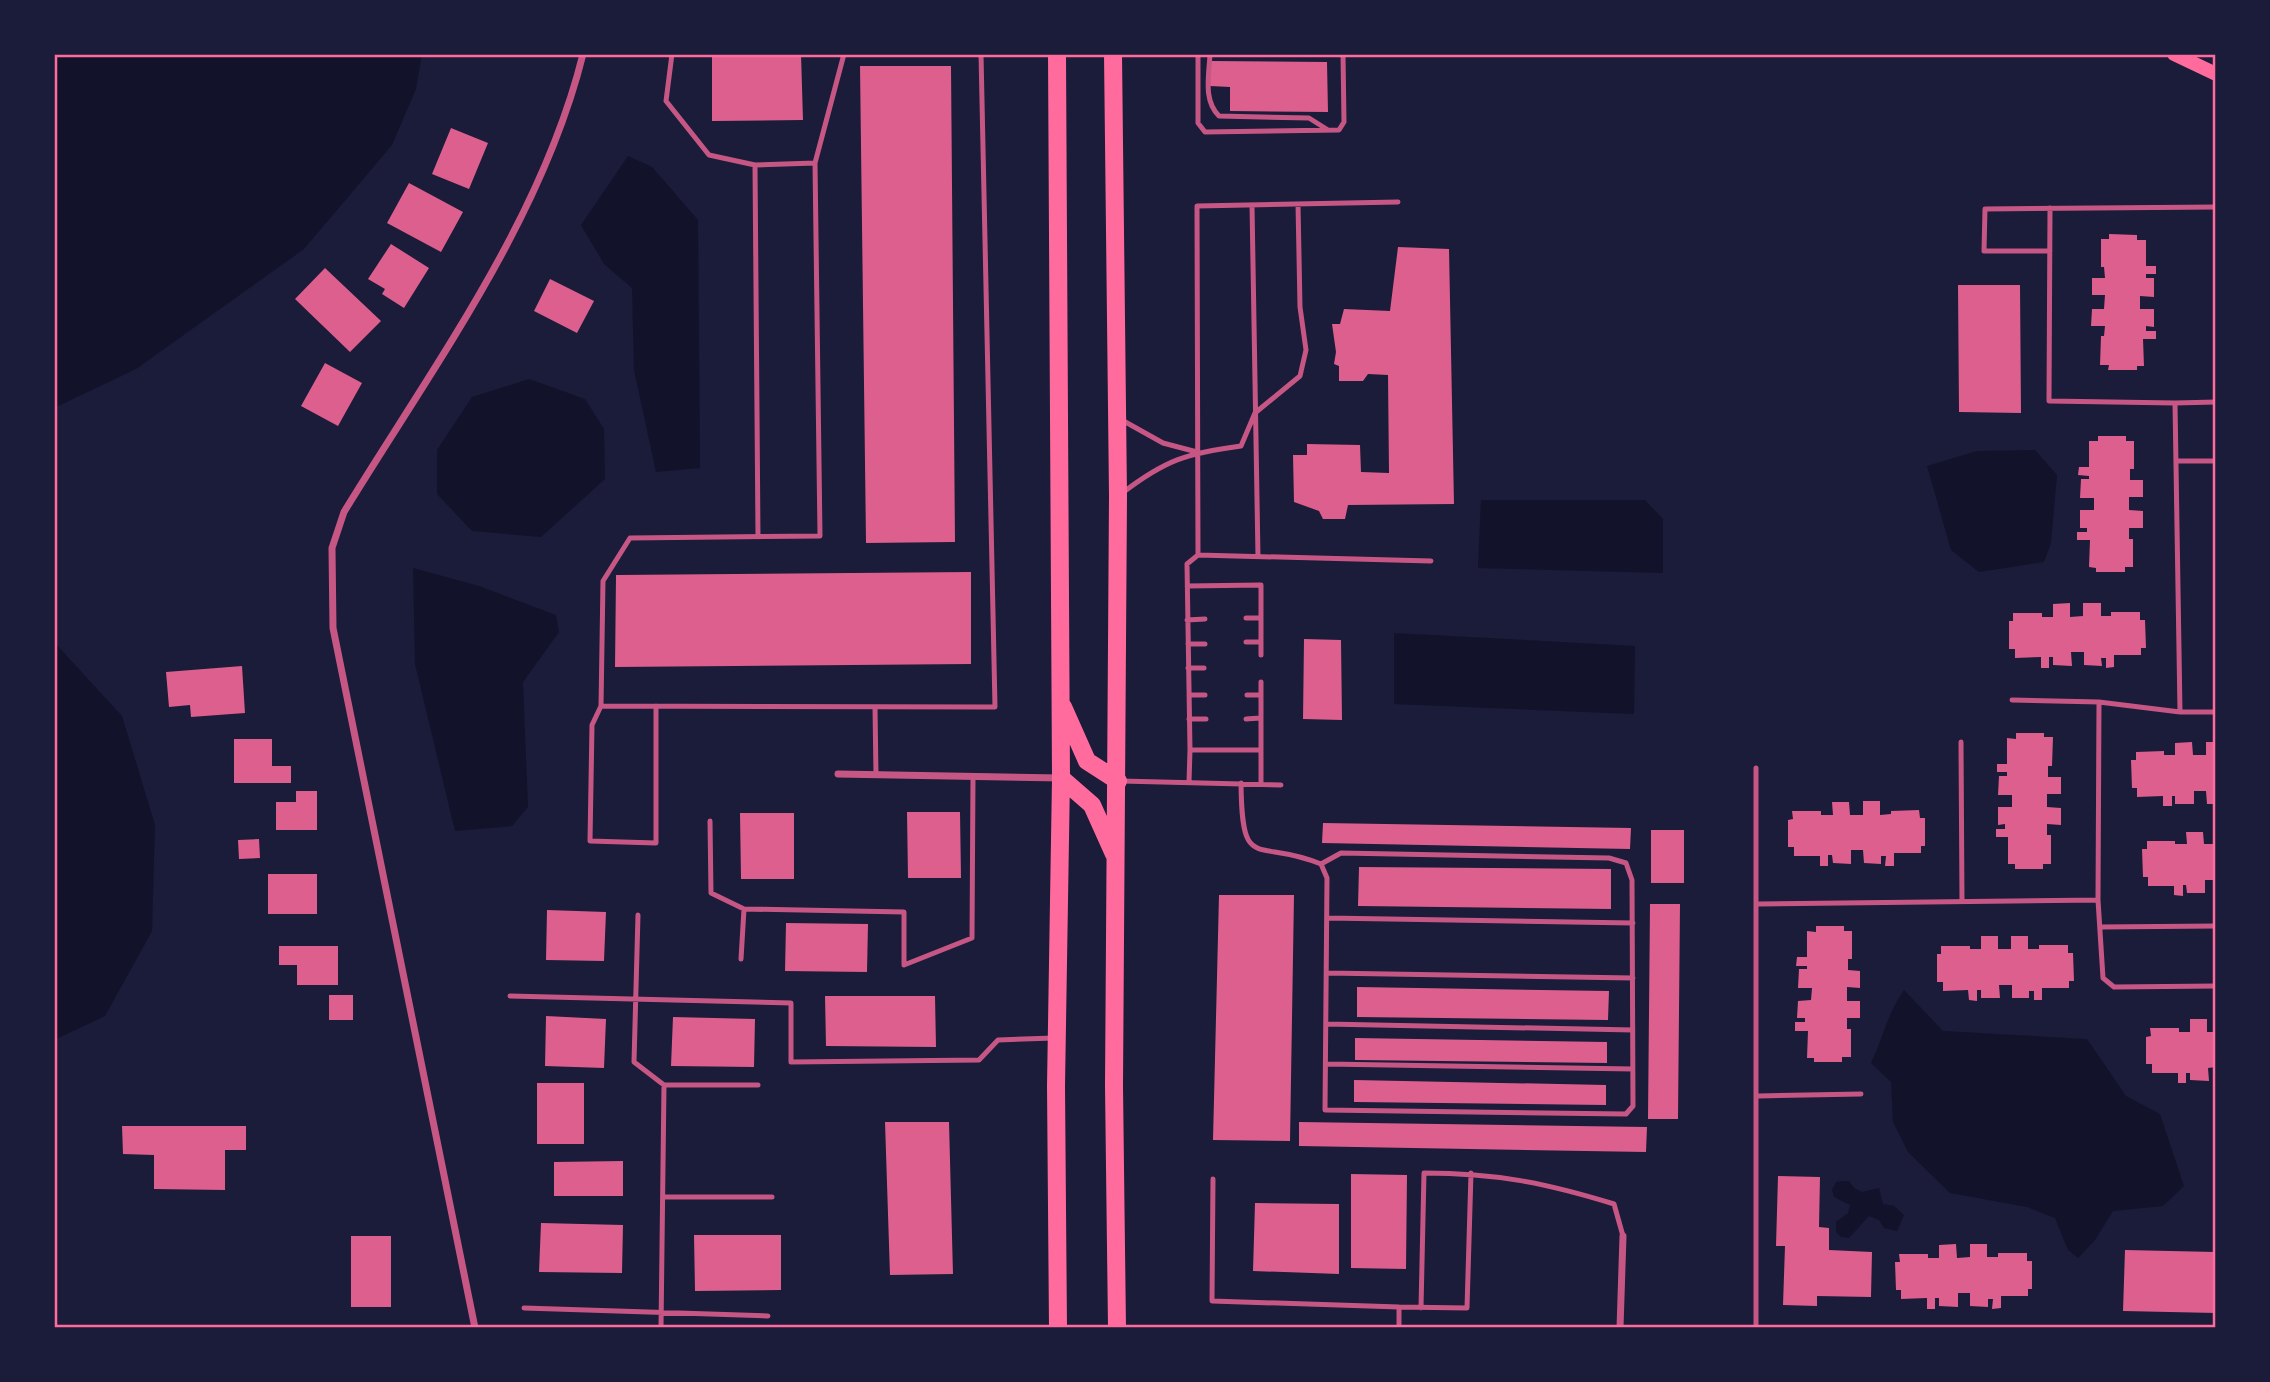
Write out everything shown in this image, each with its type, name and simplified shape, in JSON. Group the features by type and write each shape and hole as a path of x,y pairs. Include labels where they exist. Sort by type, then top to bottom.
{"main road":[{"path":"1057,54 1061,778 1057,1038 1058,1328"},
{"path":"1113,54 1118,418 1118,781 1114,1086 1117,1328"},
{"path":"2174,54 2216,74"},
{"path":"1060,701 1087,761 1118,781"},
{"path":"1061,778 1091,805 1117,860"},
{"path":"1057,1293 1071,1328"}],"street":[{"path":"475,1328 333,628 332,548 344,512 503,253 544,173 583,54"},
{"path":"838,774 1061,778"},
{"path":"1620,1328 1623,1236"}],"lane":[{"path":"672,54 666,101 709,155 755,165 816,163"},
{"path":"656,706 656,843 590,841 592,725 601,706 603,581 630,538 820,537 816,163 844,54"},
{"path":"601,706 995,707 981,54"},
{"path":"1198,54 1198,123 1205,132 1339,130 1344,121 1343,54"},
{"path":"1210,54 1208,99 1210,107 1219,116 1308,118 1328,130"},
{"path":"755,165 758,537"},
{"path":"1198,555 1197,206 1398,202"},
{"path":"1118,496 1163,464 1197,452 1241,446 1255,413 1300,376 1306,350 1300,307 1298,204"},
{"path":"1252,205 1258,556"},
{"path":"2050,251 1984,251 1984,209 2216,207"},
{"path":"2050,208 2049,401 2216,402"},
{"path":"2175,403 2180,712"},
{"path":"1118,418 1163,443 1197,452"},
{"path":"2176,461 2216,461"},
{"path":"1189,782 1187,564 1198,555 1432,561"},
{"path":"1187,586 1261,585 1261,655"},
{"path":"1246,618 1261,618"},
{"path":"1187,620 1205,619"},
{"path":"1246,642 1260,642"},
{"path":"1188,645 1205,644"},
{"path":"1188,668 1204,668"},
{"path":"1261,682 1261,784"},
{"path":"1189,695 1205,695"},
{"path":"1247,695 1260,695"},
{"path":"2012,701 2099,702 2180,712 2216,712"},
{"path":"2099,702 2098,901 2103,978 2114,987 2216,986"},
{"path":"875,707 876,775"},
{"path":"1189,719 1206,719"},
{"path":"1246,719 1260,719"},
{"path":"1961,742 1962,902"},
{"path":"1190,750 1261,750"},
{"path":"1756,768 1759,904 1756,1328"},
{"path":"710,821 711,893 744,909 904,912 904,965 972,938 973,776"},
{"path":"1118,781 1281,785"},
{"path":"1241,783 1241,827 1248,842 1257,850 1302,856 1321,864 1327,878 1325,1110 1626,1114 1633,1106 1632,880 1626,863 1609,858 1341,853 1321,864"},
{"path":"1759,904 2098,901"},
{"path":"741,959 744,909"},
{"path":"638,915 634,1062 664,1084 758,1085"},
{"path":"1327,918 1633,923"},
{"path":"2100,927 2216,926"},
{"path":"1326,973 1633,978"},
{"path":"510,996 792,1003 790,1062 979,1060 998,1040 1057,1038"},
{"path":"1326,1024 1633,1030"},
{"path":"1326,1064 1633,1069"},
{"path":"661,1328 664,1084"},
{"path":"1758,1096 1861,1094"},
{"path":"1421,1308 1424,1173 1471,1173 1545,1183 1614,1204 1623,1236"},
{"path":"1213,1179 1212,1301 1467,1308 1471,1173"},
{"path":"663,1197 772,1197"},
{"path":"1399,1307 1399,1328"},
{"path":"524,1308 768,1317"}],"shaded area":[{"path":"54,54 422,54 416,89 392,145 304,249 136,369 54,408"},
{"path":"628,156 652,167 698,220 700,468 656,472 634,370 632,288 604,264 581,225"},
{"path":"529,379 585,399 604,429 605,479 541,537 472,531 437,494 437,450 472,397"},
{"path":"2035,450 2057,475 2051,543 2044,562 1979,572 1951,550 1927,466 1977,451"},
{"path":"1481,500 1645,500 1663,519 1663,573 1478,568"},
{"path":"413,568 479,586 556,615 559,632 523,682 528,807 512,826 455,831 415,664"},
{"path":"1394,633 1635,646 1634,714 1394,704"},
{"path":"54,642 122,716 155,825 152,931 105,1016 54,1040"},
{"path":"1904,990 1943,1031 2087,1039 2126,1096 2160,1114 2184,1186 2163,1206 2113,1211 2095,1240 2078,1258 2068,1250 2055,1218 2027,1207 1950,1193 1908,1152 1893,1122 1891,1082 1871,1063 1898,998"},
{"path":"1849,1181 1854,1188 1862,1192 1879,1188 1883,1204 1894,1206 1904,1215 1897,1231 1884,1228 1879,1220 1869,1216 1849,1238 1841,1237 1836,1232 1836,1222 1848,1213 1850,1205 1834,1197 1832,1190 1836,1182"}],"building":[{"path":"712,54 801,54 803,120 712,121"},
{"path":"1210,61 1327,62 1328,112 1230,111 1230,87 1210,86"},
{"path":"860,66 951,66 955,542 866,543"},
{"path":"451,128 488,143 469,189 432,174"},
{"path":"409,183 463,212 441,252 387,223"},
{"path":"2109,234 2137,235 2137,240 2146,240 2146,266 2156,266 2156,274 2146,274 2146,278 2154,278 2154,297 2140,296 2140,309 2154,309 2154,327 2146,326 2146,331 2156,331 2156,339 2143,339 2144,366 2137,366 2137,370 2108,370 2109,365 2100,365 2101,336 2104,336 2105,326 2091,326 2092,309 2104,309 2105,295 2092,295 2092,278 2105,278 2104,267 2101,267 2101,239 2109,239"},
{"path":"391,244 429,268 404,308 382,294 385,289 368,279"},
{"path":"1398,247 1449,249 1454,504 1348,505 1345,519 1323,519 1319,511 1294,502 1293,455 1307,455 1307,444 1360,445 1361,472 1389,473 1388,375 1368,374 1363,381 1339,381 1339,366 1334,364 1336,352 1332,324 1340,324 1344,309 1390,311"},
{"path":"325,268 381,321 350,352 295,299"},
{"path":"550,279 594,301 577,333 534,311"},
{"path":"1958,285 2020,285 2021,413 1959,412"},
{"path":"325,363 362,383 338,426 301,406"},
{"path":"2098,436 2126,436 2126,441 2134,441 2134,469 2130,469 2130,480 2143,480 2143,497 2129,497 2129,510 2143,511 2143,528 2129,528 2129,539 2133,539 2133,567 2125,567 2125,572 2096,572 2096,568 2089,567 2090,540 2077,540 2077,532 2087,532 2087,528 2080,528 2080,510 2094,510 2094,498 2080,498 2081,479 2089,479 2089,476 2078,475 2079,467 2089,467 2089,441 2098,441"},
{"path":"971,572 971,664 615,667 616,575"},
{"path":"2070,603 2070,617 2083,616 2083,603 2101,603 2101,616 2111,616 2111,612 2140,612 2140,620 2145,620 2146,648 2141,648 2141,655 2114,655 2114,667 2106,668 2106,658 2101,658 2102,666 2084,665 2084,652 2071,652 2072,666 2053,665 2053,657 2049,657 2049,668 2041,668 2041,657 2015,658 2015,649 2009,649 2009,621 2013,621 2013,613 2042,613 2042,617 2053,617 2053,604"},
{"path":"1304,639 1341,640 1342,720 1303,719"},
{"path":"242,666 245,713 191,717 190,705 169,707 166,672"},
{"path":"2016,733 2044,733 2044,737 2053,737 2052,766 2048,766 2048,777 2061,777 2061,794 2047,794 2047,807 2061,808 2061,825 2047,824 2047,835 2051,835 2051,864 2043,864 2043,869 2015,869 2015,864 2008,864 2008,837 1996,837 1996,829 2005,829 2005,824 1998,825 1998,807 2012,807 2012,795 1998,795 1999,776 2007,776 2007,772 1997,772 1997,764 2007,764 2007,738 2016,739"},
{"path":"234,739 272,739 272,766 291,766 291,783 234,783"},
{"path":"2192,742 2193,755 2206,755 2206,742 2216,742 2216,804 2207,804 2206,791 2194,791 2194,804 2175,804 2175,796 2172,796 2172,806 2163,806 2163,796 2137,797 2137,788 2132,788 2131,760 2136,760 2136,752 2164,751 2164,755 2175,755 2175,743"},
{"path":"296,791 317,791 317,830 276,830 276,802 296,802"},
{"path":"1863,801 1880,801 1880,815 1891,814 1891,811 1919,810 1920,818 1925,818 1925,846 1921,846 1921,853 1894,853 1894,866 1885,866 1886,856 1881,856 1881,864 1864,863 1863,850 1851,850 1851,864 1833,863 1832,855 1828,855 1828,866 1820,866 1820,856 1794,856 1794,847 1788,847 1788,820 1793,819 1792,811 1821,811 1821,815 1833,815 1832,802 1849,802 1850,815 1863,815"},
{"path":"907,812 960,812 961,878 908,878"},
{"path":"740,813 794,813 794,879 741,879"},
{"path":"1323,823 1631,828 1630,849 1322,843"},
{"path":"1651,830 1684,830 1684,883 1651,883"},
{"path":"2186,832 2203,832 2204,844 2216,844 2216,880 2205,880 2205,893 2187,893 2186,885 2183,885 2183,896 2174,895 2174,886 2148,886 2148,877 2143,877 2142,849 2147,849 2147,841 2187,844"},
{"path":"259,839 260,858 239,859 238,840"},
{"path":"1359,867 1611,869 1611,909 1358,906"},
{"path":"268,874 317,874 317,914 268,914"},
{"path":"1219,895 1294,895 1290,1141 1213,1140"},
{"path":"1650,904 1680,904 1678,1119 1648,1119"},
{"path":"547,910 606,912 604,961 546,960"},
{"path":"786,923 868,924 867,972 785,971"},
{"path":"1816,926 1844,926 1844,931 1852,931 1852,959 1848,959 1848,970 1860,971 1860,988 1847,987 1847,1001 1860,1001 1860,1018 1847,1018 1847,1029 1851,1029 1851,1057 1842,1057 1842,1062 1814,1062 1814,1058 1807,1058 1808,1031 1795,1031 1795,1022 1805,1022 1805,1018 1797,1018 1798,1001 1811,1000 1812,988 1798,988 1799,969 1807,969 1807,966 1796,966 1797,957 1807,957 1807,931 1816,932"},
{"path":"1981,936 1998,936 1998,949 2011,949 2011,936 2028,936 2028,949 2039,949 2039,945 2068,945 2068,953 2073,953 2074,981 2069,981 2069,988 2042,988 2042,1000 2034,1000 2034,991 2029,991 2029,998 2012,998 2012,985 1999,985 2000,998 1981,998 1981,990 1977,990 1977,1001 1969,1000 1968,990 1943,991 1943,982 1937,982 1937,954 1941,954 1941,946 1970,946 1970,949 1981,949"},
{"path":"279,946 338,946 338,985 297,985 297,965 279,965"},
{"path":"1357,987 1609,991 1608,1020 1357,1017"},
{"path":"329,995 353,995 353,1020 329,1020"},
{"path":"825,996 935,996 936,1047 826,1046"},
{"path":"546,1016 606,1019 604,1068 545,1066"},
{"path":"673,1017 755,1019 754,1067 671,1066"},
{"path":"2190,1019 2207,1019 2207,1032 2216,1032 2216,1067 2208,1068 2209,1081 2190,1080 2190,1073 2186,1073 2186,1083 2178,1083 2178,1073 2152,1073 2152,1064 2146,1064 2146,1037 2151,1036 2150,1028 2179,1028 2179,1032 2190,1032"},
{"path":"1355,1038 1607,1042 1607,1063 1355,1060"},
{"path":"1354,1080 1606,1085 1606,1105 1354,1102"},
{"path":"537,1083 584,1083 584,1144 537,1144"},
{"path":"885,1122 949,1122 953,1274 890,1275"},
{"path":"1299,1122 1647,1127 1646,1152 1299,1146"},
{"path":"122,1126 246,1126 246,1150 225,1150 225,1190 154,1189 154,1155 123,1154"},
{"path":"623,1161 623,1196 554,1196 554,1162"},
{"path":"1351,1174 1407,1175 1406,1269 1351,1268"},
{"path":"1778,1176 1820,1177 1819,1227 1829,1228 1829,1250 1872,1252 1871,1297 1817,1296 1817,1306 1783,1305 1785,1246 1776,1246"},
{"path":"1255,1203 1339,1204 1339,1274 1253,1271"},
{"path":"541,1223 623,1225 622,1273 539,1272"},
{"path":"694,1235 781,1235 781,1290 695,1291"},
{"path":"351,1236 391,1236 391,1307 351,1307"},
{"path":"1956,1244 1957,1258 1970,1257 1970,1244 1987,1244 1987,1257 1998,1257 1998,1253 2027,1253 2027,1261 2032,1261 2032,1289 2028,1289 2028,1296 2001,1296 2001,1308 1992,1309 1993,1299 1988,1299 1988,1307 1970,1306 1970,1293 1958,1293 1958,1307 1939,1306 1939,1298 1935,1298 1935,1309 1927,1309 1927,1298 1901,1299 1901,1290 1896,1290 1895,1262 1900,1262 1899,1254 1928,1254 1928,1258 1939,1258 1939,1245"},
{"path":"2125,1250 2216,1252 2216,1313 2123,1311"}]}
